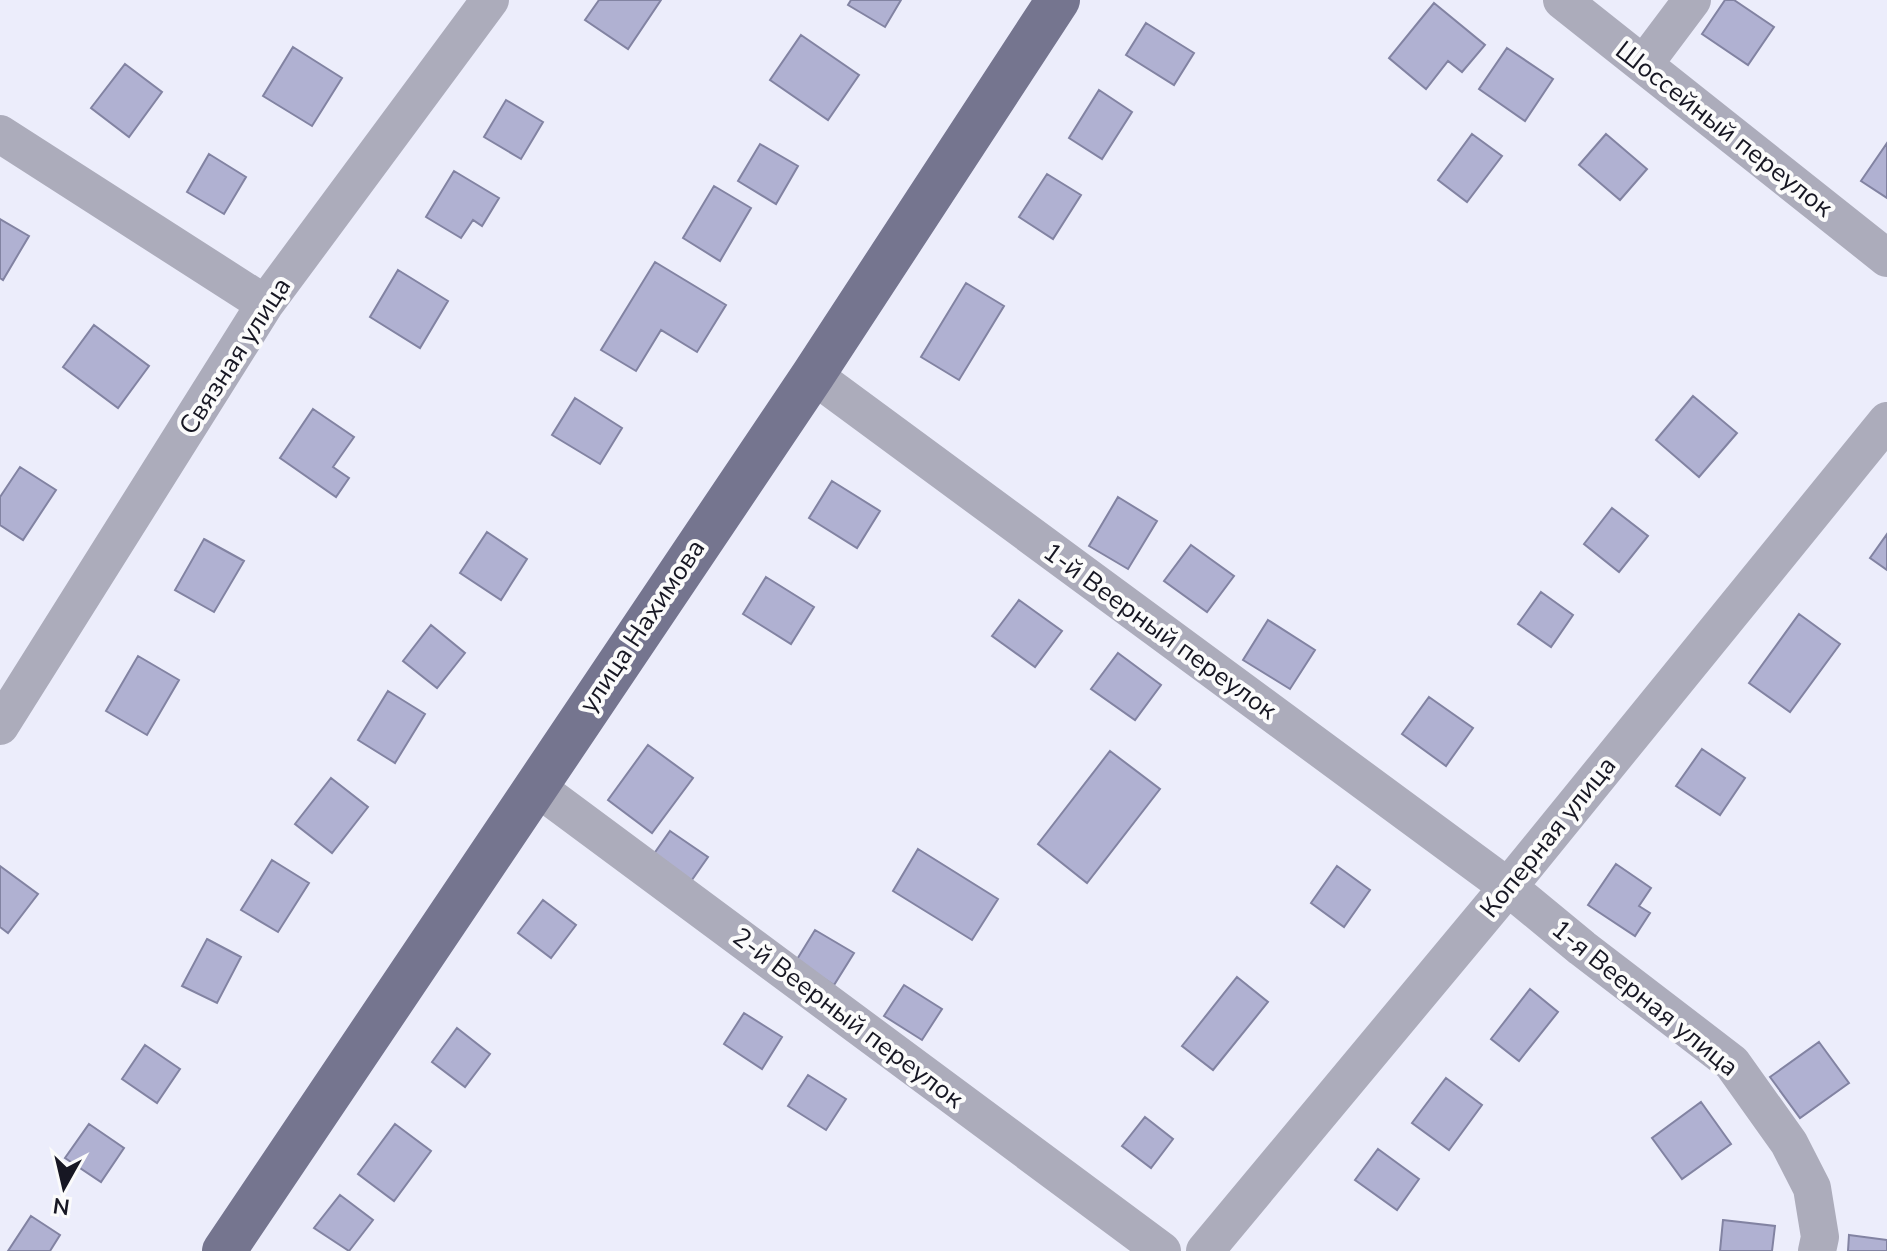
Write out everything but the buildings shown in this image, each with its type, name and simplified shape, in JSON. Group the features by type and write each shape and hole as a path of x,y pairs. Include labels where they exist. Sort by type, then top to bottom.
{"main road":[{"name":"улица Нахимова","path":"224,1251 813,375 1058,0"}],"street":[{"name":"Связная улица","path":"0,726 265,304 490,0"},
{"name":"Шоссейный переулок","path":"1562,0 1887,258"},
{"path":"1644,64 1692,0"},
{"path":"0,134 265,304"},
{"name":"1-й Веерный переулок","path":"813,375 1508,887"},
{"name":"Коперная улица","path":"1205,1251 1508,887 1887,421"},
{"name":"2-й Веерный переулок","path":"535,786 1162,1251"},
{"name":"1-я Веерная улица","path":"1508,887 1732,1063 1789,1143 1812,1188 1820,1237 1817,1251"}]}
